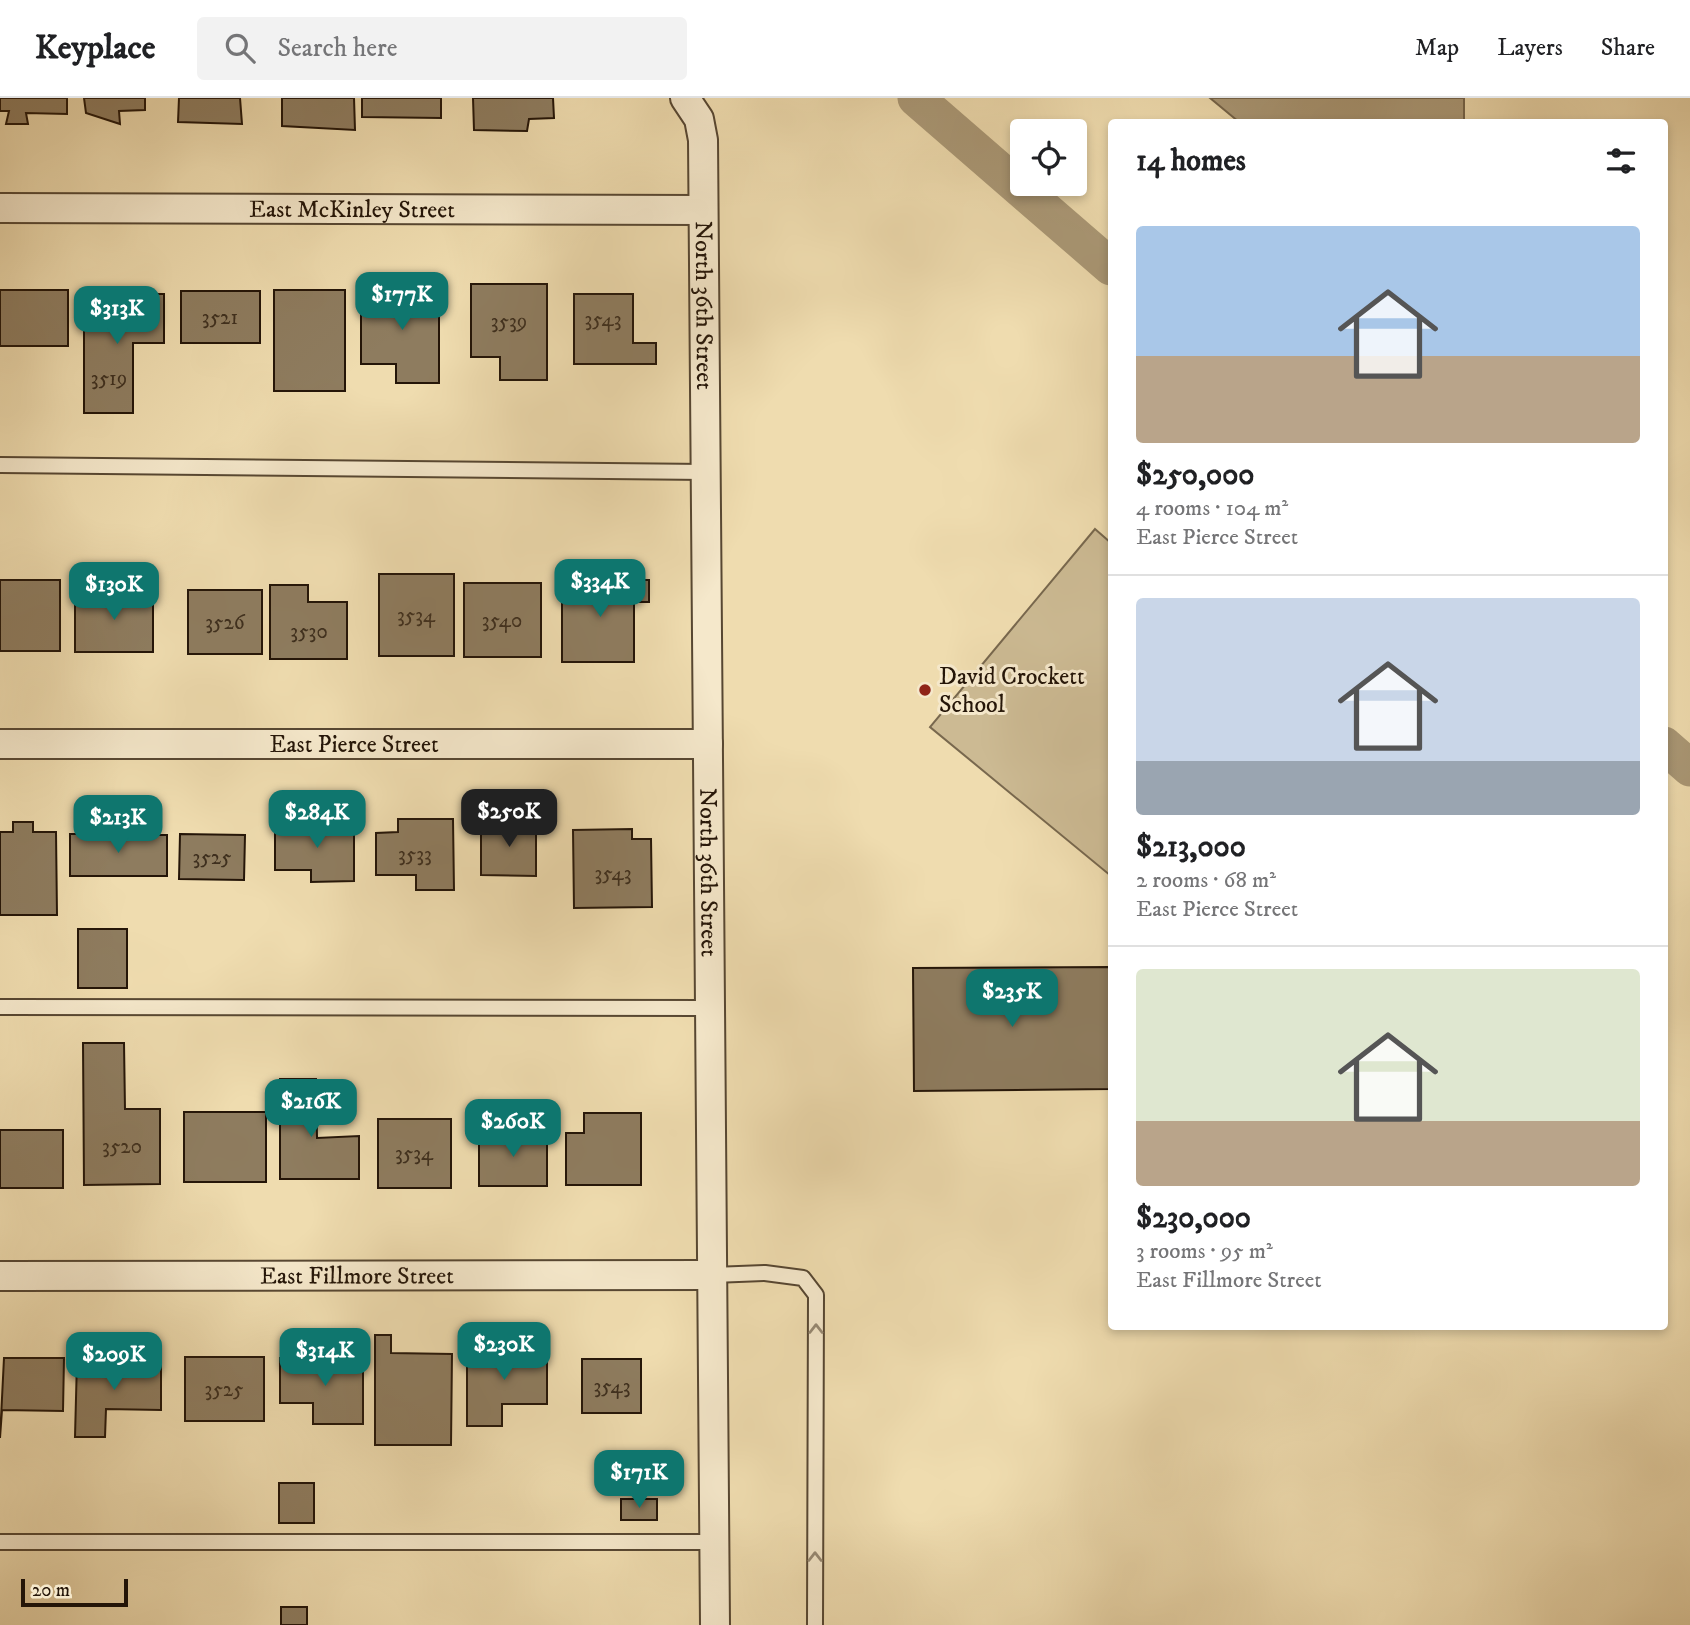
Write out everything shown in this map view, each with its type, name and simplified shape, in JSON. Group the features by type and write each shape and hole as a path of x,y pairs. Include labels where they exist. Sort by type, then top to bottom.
{"street":[{"name":"North 36th Street","path":"692,108 703,140 716,1625"},
{"name":"East McKinley Street","path":"0,208 703,210"},
{"name":"East Pierce Street","path":"0,744 708,744"},
{"name":"East Fillmore Street","path":"0,1276 713,1275"}],"lane":[{"path":"0,465 706,472"},
{"path":"0,1007 710,1008"},
{"path":"713,1275 765,1273 803,1278 816,1295 816,1625"},
{"path":"0,1542 715,1542"}],"shaded area":[{"path":"1210,98 1464,98 1464,119 1235,119"},
{"path":"1095,529 1108,540 1108,874 930,727"}],"building":[{"path":"0,98 67,98 67,114 26,113 28,124 6,124 9,111 0,111"},
{"path":"84,98 145,98 145,110 119,111 120,124 86,113"},
{"path":"179,98 240,98 242,124 178,122"},
{"path":"282,98 354,98 355,130 282,126"},
{"path":"362,98 441,98 441,118 362,117"},
{"path":"473,98 553,98 554,118 529,119 527,131 474,130"},
{"path":"471,284 547,284 547,380 500,380 500,357 471,357"},
{"path":"361,288 439,288 439,383 396,383 396,364 361,364"},
{"path":"0,290 68,290 68,346 0,346"},
{"path":"274,290 345,290 345,391 274,391"},
{"path":"181,291 260,291 260,343 181,343"},
{"path":"84,294 164,294 164,343 133,343 133,413 84,413"},
{"path":"574,294 633,294 633,343 656,343 656,364 574,364"},
{"path":"379,574 454,574 454,656 379,656"},
{"path":"0,580 60,580 60,651 0,651"},
{"path":"562,580 649,580 649,602 634,602 634,662 562,662"},
{"path":"464,583 541,583 541,657 464,657"},
{"path":"270,585 308,585 308,602 347,602 347,659 270,659"},
{"path":"188,590 262,590 262,654 188,654"},
{"path":"75,593 153,593 153,652 75,652"},
{"path":"398,819 453,819 454,890 416,890 416,875 376,875 376,833 398,832"},
{"path":"13,822 33,822 33,832 56,832 57,915 0,915 0,832 13,832"},
{"path":"275,823 354,823 354,881 311,882 311,870 275,870"},
{"path":"481,823 536,823 536,876 481,875"},
{"path":"101,827 116,827 116,835 167,835 167,876 70,876 70,834 101,834"},
{"path":"632,829 632,839 651,839 652,907 574,908 573,830"},
{"path":"180,834 245,835 244,880 179,879"},
{"path":"78,929 127,929 127,988 78,988"},
{"path":"1108,967 1108,1089 914,1091 913,968"},
{"path":"83,1043 124,1043 125,1109 160,1109 160,1184 84,1185"},
{"path":"280,1079 316,1079 317,1138 359,1136 359,1179 280,1179"},
{"path":"184,1112 266,1112 266,1182 184,1182"},
{"path":"584,1113 641,1113 641,1185 566,1185 566,1133 584,1133"},
{"path":"378,1119 451,1119 451,1188 378,1188"},
{"path":"0,1130 63,1130 63,1188 0,1188"},
{"path":"479,1133 547,1133 547,1186 479,1186"},
{"path":"375,1335 391,1335 391,1353 452,1354 451,1445 375,1445"},
{"path":"492,1337 514,1337 514,1353 547,1353 547,1404 502,1404 502,1426 467,1426 467,1354 492,1354"},
{"path":"185,1357 264,1357 264,1421 185,1421"},
{"path":"4,1358 64,1358 63,1411 2,1410 0,1438"},
{"path":"280,1358 363,1358 363,1424 313,1424 313,1403 280,1403"},
{"path":"582,1359 641,1359 641,1413 582,1413"},
{"path":"77,1360 161,1362 161,1410 106,1409 105,1437 75,1437"},
{"path":"279,1483 314,1483 314,1523 279,1523"},
{"path":"621,1499 657,1499 657,1520 621,1520"},
{"path":"281,1607 307,1607 307,1625 281,1625"}],"waterway":[{"path":"916,98 1108,264"},
{"path":"1668,749 1690,768"}],"place":[{"name":"David Crockett School","path":"925,690"}]}
